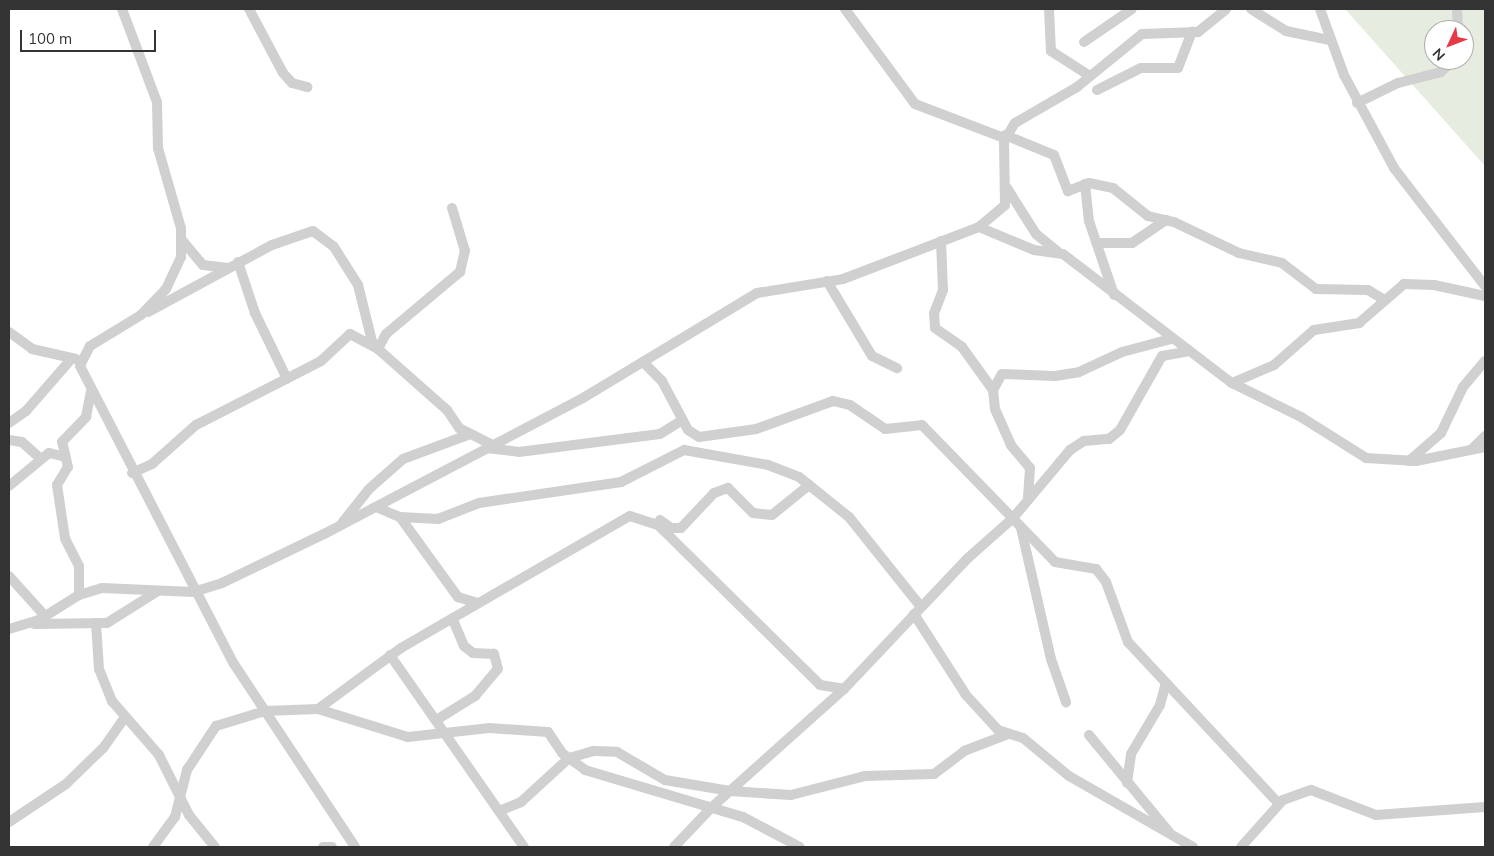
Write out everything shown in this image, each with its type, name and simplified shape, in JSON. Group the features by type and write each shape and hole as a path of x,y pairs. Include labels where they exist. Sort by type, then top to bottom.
{"street":[{"path":"122,9 157,102 159,156 181,239 203,265 227,268"},
{"path":"249,9 283,73 292,83 308,87"},
{"path":"845,9 915,104 1054,155 1066,190 1085,184 1113,188 1148,216 1166,220 1239,253 1289,266 1316,289 1368,290 1383,299"},
{"path":"1049,9 1051,50 1090,76"},
{"path":"1084,42 1132,9"},
{"path":"26,625 45,616 79,595 102,588 193,592 257,568 376,507 643,362 756,293 827,281 867,271 979,228 1005,205 1005,136 1015,123 1090,76 1146,32 1192,32 1202,30 1224,11 1234,9"},
{"path":"1250,9 1286,31 1330,40"},
{"path":"1320,9 1330,40 1357,103 1394,168 1485,286"},
{"path":"1097,90 1141,68 1178,68 1192,32"},
{"path":"1357,103 1398,83 1443,70"},
{"path":"1085,184 1089,222 1115,296"},
{"path":"1005,185 1036,234 1171,339 1232,383 1301,417 1366,458 1408,461 1485,447"},
{"path":"375,347 386,334 460,272 465,252 452,208"},
{"path":"1097,242 1132,243 1166,220"},
{"path":"979,228 1034,250 1058,252"},
{"path":"9,423 26,411 98,339 238,262 303,231 323,236 358,285 375,347"},
{"path":"141,315 172,280 181,239"},
{"path":"941,241 943,290 934,313 935,328 962,346 993,390 995,408 1011,445 1031,471 1028,498"},
{"path":"238,262 255,313 287,379"},
{"path":"827,281 872,356 897,368"},
{"path":"1232,383 1274,365 1314,330 1359,323 1383,299 1414,283 1485,296"},
{"path":"9,332 32,349 77,359"},
{"path":"132,473 152,464 196,425 321,361 349,334 375,347 468,435 490,446 519,452 660,434 681,421"},
{"path":"993,390 1008,371 1055,376 1071,373 1144,344 1171,339"},
{"path":"674,847 712,807 844,689 917,611 1013,518 1028,498 1076,445 1109,439 1120,430 1162,356 1190,351"},
{"path":"77,359 132,473 193,592 265,710 355,847"},
{"path":"1408,461 1441,433 1463,387 1485,361"},
{"path":"643,362 662,382 681,421 695,436 756,429 833,401 850,405 885,430 916,423 928,430 1058,564 1096,569 1106,582 1123,636 1279,804"},
{"path":"79,595 79,566 65,538 57,498 57,483 68,467 62,442 86,417 91,390"},
{"path":"340,526 369,489 403,459 468,435"},
{"path":"1473,448 1485,436"},
{"path":"9,440 22,442 41,459"},
{"path":"376,507 400,517 438,519 497,500 621,482 684,450 786,469 809,484 849,517 917,611 966,695 1006,735"},
{"path":"10,483 49,453 66,457"},
{"path":"318,709 390,655 478,603 644,510 671,528 681,528 714,493 728,488 753,513 772,515 809,484"},
{"path":"626,519 640,516 658,525 820,685 844,689"},
{"path":"400,517 458,597 478,603"},
{"path":"1021,527 1051,659 1066,702"},
{"path":"9,576 45,616"},
{"path":"9,629 26,625 108,622 158,591"},
{"path":"438,719 475,696 498,669 499,659 493,653 473,653 464,646 452,618"},
{"path":"96,623 99,669 124,718 159,755 189,815 215,847"},
{"path":"390,655 450,735 524,847"},
{"path":"1128,783 1131,754 1160,705 1166,683"},
{"path":"153,847 175,817 187,770 210,730 265,710 318,709 408,738 450,735 489,728 542,731 553,734 569,758 592,773 743,817 800,847"},
{"path":"9,822 66,784 104,747 124,718"},
{"path":"499,811 521,802 569,758 613,751 665,780 730,792 791,795 865,776 934,774 964,751 1006,735 1022,738 1069,776 1173,837 1194,847"},
{"path":"1088,735 1173,837"},
{"path":"1241,847 1279,804 1312,790 1376,815 1485,807"},
{"path":"323,847 332,847"}],"shaded area":[{"path":"1345,9 1485,9 1485,166"}]}
